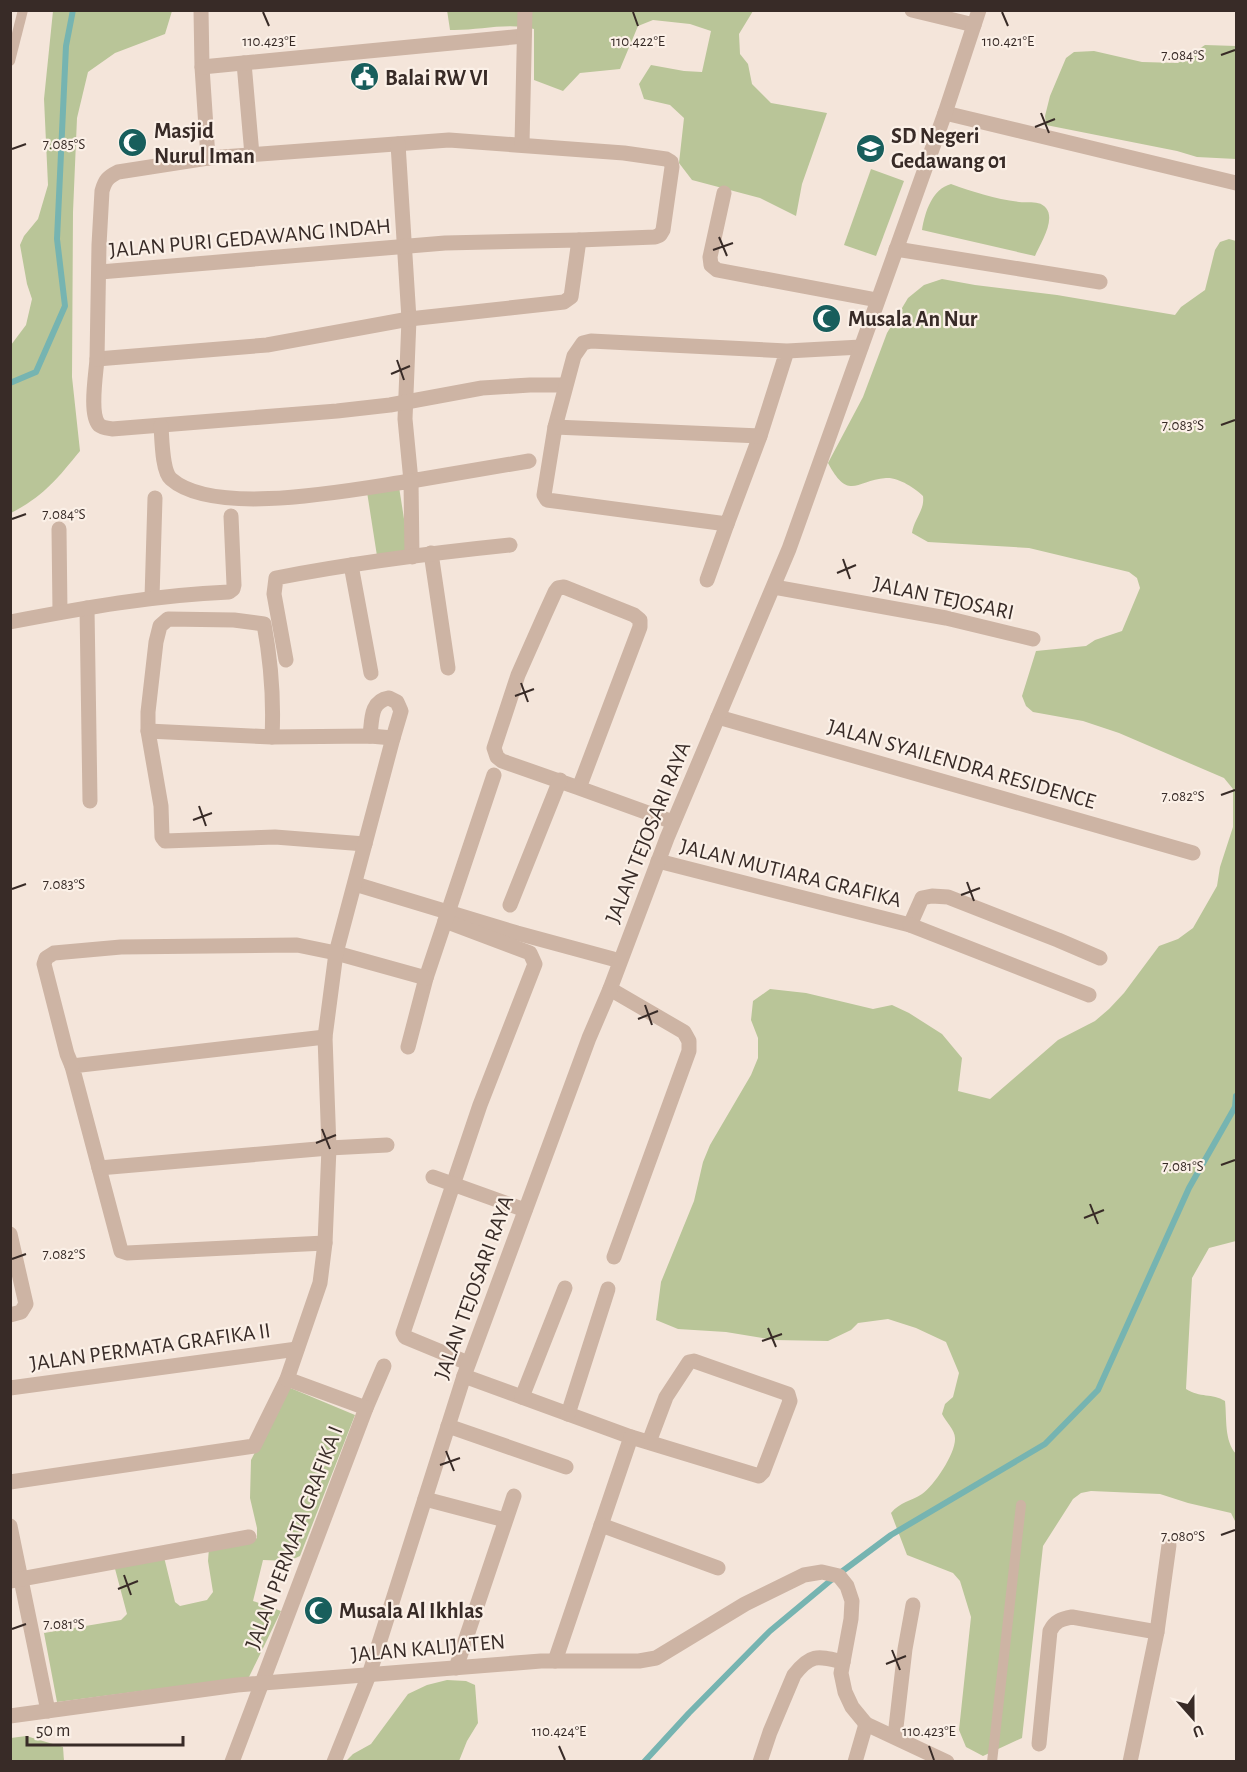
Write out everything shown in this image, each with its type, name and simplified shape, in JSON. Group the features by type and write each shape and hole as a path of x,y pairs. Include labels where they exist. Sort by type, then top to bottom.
{"street":[{"path":"201,10 208,158"},
{"path":"522,144 525,10"},
{"path":"912,10 977,18"},
{"name":"JALAN TEJOSARI RAYA","path":"334,1761 369,1675 466,1369 525,1209 673,822 789,549 977,18"},
{"path":"202,68 524,36"},
{"path":"244,63 252,154"},
{"path":"945,112 1236,183"},
{"name":"JALAN PURI GEDAWANG INDAH","path":"100,272 404,246 655,237 663,230 672,167 666,159 522,144 449,140 208,158 118,172 108,177 102,191 94,411 97,423 102,427 112,429 161,426 337,411 482,388 566,385"},
{"name":"JALAN PURI GEDAWANG INDAH","path":"398,144 409,319 405,419 411,481 412,557"},
{"path":"724,193 710,257 711,265 717,270 877,300"},
{"path":"97,359 267,345 409,319 568,300 571,297 579,240"},
{"path":"896,249 1100,282"},
{"path":"727,524 547,500 543,495 555,427 566,385 574,356 583,343 591,341 787,351 861,347"},
{"path":"707,580 760,436 787,351"},
{"path":"161,426 166,472 171,479 202,494 240,499 288,498 411,481 529,461"},
{"path":"555,427 760,436"},
{"path":"152,598 155,498"},
{"path":"10,622 179,594 229,592 233,589 231,516"},
{"path":"59,529 60,612"},
{"path":"286,660 274,594 276,578 431,553 510,545"},
{"path":"431,553 448,668"},
{"path":"351,565 371,673"},
{"path":"579,788 640,627 640,620 634,615 564,587 558,588 555,592 518,675 494,748 497,757 502,761 673,822"},
{"name":"JALAN TEJOSARI","path":"774,587 946,618 1033,639"},
{"path":"87,608 90,801"},
{"path":"272,737 274,701 271,662 264,624 234,620 168,619 160,626 151,684 148,731 160,806 162,837 165,841 275,837 365,844"},
{"path":"10,1482 254,1446 287,1379 320,1283 325,1243 329,1148 325,1036 336,953 401,711 397,702 389,698 380,700 375,706 370,736"},
{"name":"JALAN SYAILENDRA RESIDENCE","path":"718,717 1193,853"},
{"path":"148,731 272,737 370,736 393,738"},
{"path":"408,1047 426,978 494,775"},
{"path":"510,905 560,780"},
{"name":"JALAN MUTIARA GRAFIKA","path":"658,861 910,925 922,898 948,897 1100,958"},
{"path":"355,884 446,916 530,953 535,964 480,1105 403,1333 405,1337 522,1397 631,1437 759,1476 763,1472 790,1401 788,1394 694,1361 686,1365 666,1397 649,1442"},
{"path":"446,916 613,959"},
{"path":"910,925 1089,995"},
{"path":"325,1243 127,1253 121,1251 72,1066 66,1054 44,964 49,955 121,947 297,945 336,953 426,978"},
{"path":"609,989 684,1032 689,1041 689,1051 614,1257"},
{"path":"72,1066 325,1036"},
{"path":"99,1168 387,1145"},
{"path":"433,1177 525,1209"},
{"path":"10,1234 26,1304 21,1312 10,1315"},
{"path":"522,1397 565,1288"},
{"path":"568,1413 608,1289"},
{"name":"JALAN PERMATA GRAFIKA II","path":"10,1388 297,1349"},
{"name":"JALAN PERMATA GRAFIKA I","path":"232,1761 384,1366"},
{"name":"JALAN PERMATA GRAFIKA I","path":"287,1379 366,1408"},
{"path":"448,1426 566,1467"},
{"path":"555,1661 631,1437"},
{"path":"456,1668 513,1496"},
{"path":"425,1499 505,1520"},
{"path":"601,1525 718,1568"},
{"path":"10,1526 16,1580 48,1711"},
{"path":"16,1580 249,1537"},
{"path":"1130,1761 1157,1632 1169,1545"},
{"name":"JALAN KALIJATEN","path":"10,1716 261,1683 555,1661 639,1661 656,1658 746,1604 814,1572 838,1576 847,1586 852,1601 852,1619 843,1662"},
{"path":"895,1736 905,1649 913,1605"},
{"path":"1039,1744 1050,1631 1053,1624 1060,1619 1072,1617 1157,1632"},
{"path":"760,1761 794,1675 805,1662 819,1656 843,1662 841,1673 845,1692 852,1707 866,1724 947,1761"},
{"path":"855,1761 866,1724"}],"lane":[{"path":"10,61 23,10"},
{"path":"992,1761 1021,1505"}],"green space":[{"path":"447,10 753,11 739,34 740,54 748,64 752,84 771,103 827,113 802,184 796,216 760,198 692,180 679,163 684,118 670,105 644,99 639,84 651,65 702,72 711,31 690,24 653,20 638,26 620,69 580,73 563,91 534,80 534,29 513,26 450,30"},
{"path":"53,11 172,11 165,34 115,53 88,72 77,118 73,212 72,377 80,451 49,486 11,513 11,345 26,325 32,299 20,245 24,236 38,219 48,185 44,99"},
{"path":"1205,45 1236,46 1236,159 1197,157 1046,125 1045,116 1050,96 1066,58 1074,52 1094,51 1142,62 1178,63"},
{"path":"871,169 904,181 876,256 844,245"},
{"path":"951,184 993,197 1043,205 1049,213 1049,219 1035,256 922,230 930,202 939,191"},
{"path":"1229,239 1236,241 1236,1241 1209,1248 1192,1278 1186,1389 1196,1394 1225,1401 1228,1436 1236,1454 1236,1523 1231,1513 1160,1494 1091,1491 1081,1493 1073,1499 1043,1546 1022,1738 983,1756 966,1747 959,1730 971,1617 960,1581 953,1573 907,1555 891,1513 898,1506 927,1490 943,1469 952,1452 955,1435 942,1414 945,1404 953,1397 959,1373 946,1342 916,1328 888,1319 858,1323 851,1330 828,1341 774,1340 726,1332 678,1329 656,1320 661,1282 694,1201 703,1162 710,1145 751,1075 758,1058 758,1038 751,1020 753,1001 770,989 806,993 873,1009 892,1005 942,1034 962,1058 958,1091 990,1099 1058,1040 1095,1021 1109,1009 1124,993 1159,946 1178,939 1193,928 1217,886 1220,867 1233,827 1233,789 1224,778 1119,733 1083,721 1033,712 1026,706 1022,696 1036,651 1086,646 1095,640 1122,631 1140,588 1137,578 1129,572 1029,548 928,542 912,533 923,501 920,493 891,478 854,486 848,485 835,475 828,463 863,397 887,333 908,298 924,285 942,279 1175,315 1181,307 1205,290 1215,250 1220,242"},
{"path":"399,487 409,551 377,556 367,492"},
{"path":"288,1387 355,1415 300,1556 289,1561 263,1560 253,1601 281,1611 249,1677 57,1702 44,1633 121,1620 127,1614 114,1565 164,1557 175,1602 180,1606 207,1600 213,1592 208,1561 209,1548 251,1542 257,1538 250,1498 251,1460"},
{"path":"447,1680 466,1681 475,1685 478,1723 459,1761 346,1761 353,1754 371,1744 408,1694 427,1685"},
{"path":"26,1736 63,1747 64,1761 11,1761 11,1738"}],"waterway":[{"path":"10,383 36,372 65,306 57,239 66,46 73,10"},
{"path":"644,1762 770,1631 836,1576 891,1535 1045,1444 1098,1390 1189,1188 1235,1107 1236,1096"}],"place":[{"name":"Balai RW VI","path":"364,77"},
{"name":"Masjid Nurul Iman","path":"133,143"},
{"name":"SD Negeri Gedawang 01","path":"870,148"},
{"name":"Musala An Nur","path":"827,318"},
{"name":"Musala Al Ikhlas","path":"318,1610"}]}
